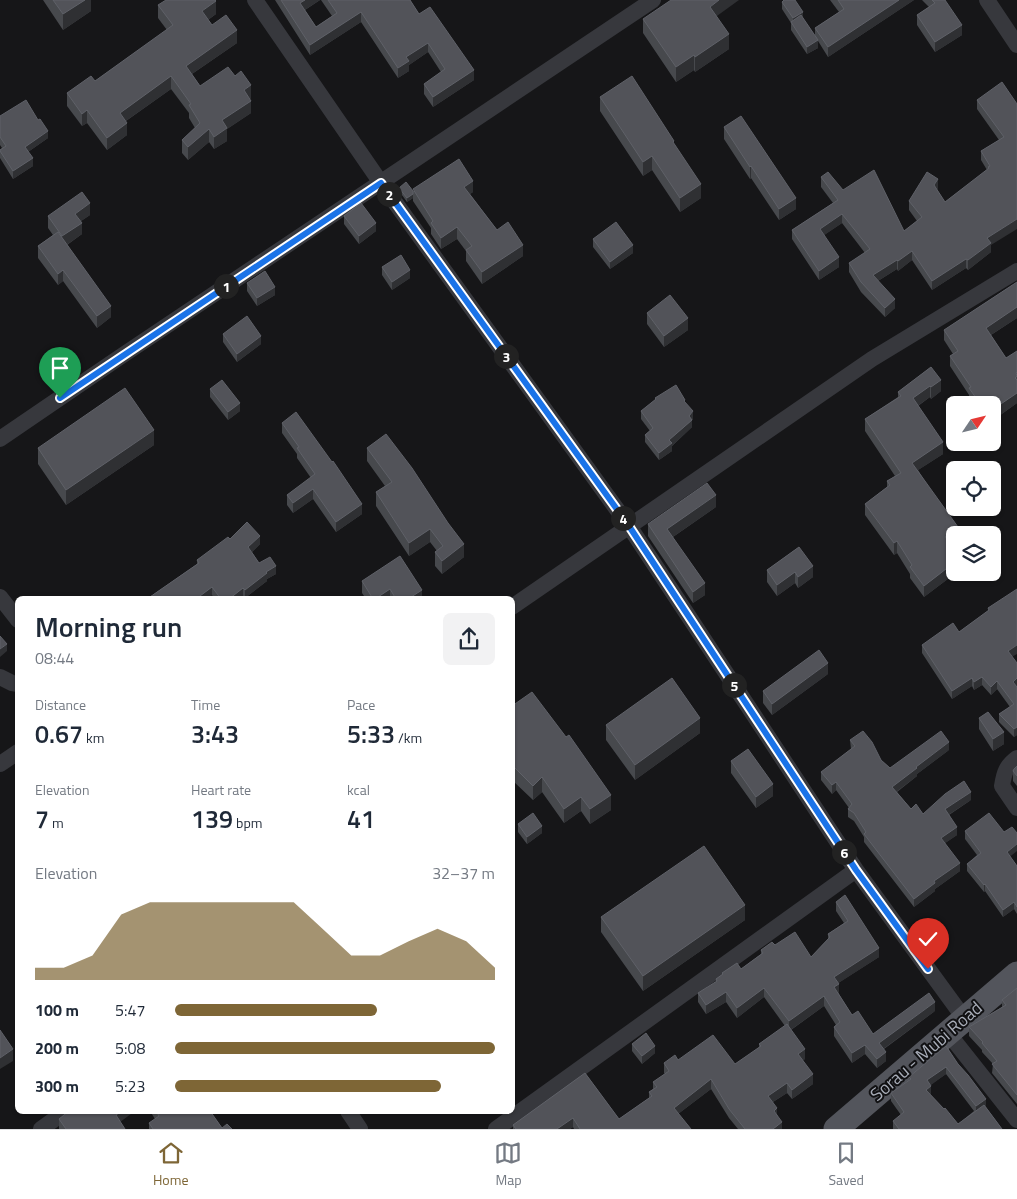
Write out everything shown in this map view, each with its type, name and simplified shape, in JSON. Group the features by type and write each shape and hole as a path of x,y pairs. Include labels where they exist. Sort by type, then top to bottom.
{"main road":[{"name":"Sorau - Mubi Road","path":"836,1129 1017,974"}],"street":[{"path":"255,0 381,183 629,526 856,870 1017,1120"},
{"path":"0,439 653,0"},
{"path":"987,0 1017,45"},
{"path":"515,605 872,359 1017,271"},
{"path":"0,597 15,616"},
{"path":"0,677 15,684"},
{"path":"0,764 15,754"},
{"path":"1017,758 1004,773 1002,786 1017,808"},
{"path":"496,1129 856,870"},
{"path":"41,1129 62,1114"},
{"path":"350,1114 360,1129"}],"building":[{"path":"53,0 85,0 63,14"},
{"path":"166,0 216,1 202,11 212,25 226,15 237,30 186,66 200,86 228,67 235,76 241,71 251,85 244,90 251,101 222,120 227,128 214,137 209,129 188,147 182,140 200,123 189,105 191,104 171,76 120,113 127,123 107,138 87,110 82,114 67,93 91,76 95,81 173,25 158,5"},
{"path":"281,0 305,0 300,3 316,27 337,13 328,0 410,0 419,14 430,7 474,70 433,97 424,84 445,69 428,43 406,57 409,61 398,68 361,12 310,45"},
{"path":"671,0 719,0 710,7 729,34 695,57 694,55 676,67 643,19"},
{"path":"784,0 795,0 803,12 793,18 782,2"},
{"path":"838,0 899,0 828,47 815,28 844,9"},
{"path":"932,0 945,0 962,25 935,42 917,15 935,3"},
{"path":"801,15 818,40 807,47 791,22"},
{"path":"632,76 701,184 680,198 652,156 643,162 600,97"},
{"path":"1002,82 1017,104 1017,219 987,238 991,243 968,260 966,259 932,281 912,251 873,275 895,299 885,308 861,282 849,263 870,249 842,214 820,229 839,257 819,271 792,230 838,200 821,177 828,172 843,190 874,170 904,231 922,217 909,201 927,172 938,179 934,185 945,202 989,168 990,166 981,151 1004,137 977,100"},
{"path":"26,100 38,120 40,119 48,131 25,147 33,158 13,171 0,151 6,146 0,137 0,116"},
{"path":"741,116 796,198 779,209 724,127"},
{"path":"459,159 473,181 464,187 497,230 508,222 523,245 482,272 466,250 472,246 457,227 441,238 413,189"},
{"path":"406,182 413,191 413,194 407,198 399,188"},
{"path":"82,192 90,203 75,214 82,223 62,236 48,216"},
{"path":"361,203 376,223 359,236 344,216"},
{"path":"616,222 633,245 610,262 593,239"},
{"path":"58,232 111,306 97,316 63,270 58,274 38,246"},
{"path":"401,255 410,270 392,282 382,267"},
{"path":"265,271 275,287 257,298 247,283"},
{"path":"1017,282 1017,307 986,328 1006,358 1017,351 1017,376 1015,378 1017,380 1017,393 1001,404 1001,396 975,396 969,388 971,387 950,356 958,351 944,330"},
{"path":"670,295 688,318 664,336 647,313"},
{"path":"247,316 261,336 237,354 223,334"},
{"path":"931,367 941,380 913,398 943,442 912,463 946,510 946,516 950,516 957,526 946,526 946,569 924,586 910,567 912,565 897,541 894,543 865,504 890,485 887,481 901,473 865,419 901,396 898,392"},
{"path":"222,380 240,403 228,412 210,389"},
{"path":"676,385 684,401 693,411 689,416 692,420 669,440 672,443 659,453 645,435 653,428 641,411 655,398"},
{"path":"125,388 154,430 66,490 38,448"},
{"path":"296,412 333,461 362,504 336,522 313,489 293,503 287,495 315,474 282,423"},
{"path":"386,434 412,468 464,544 442,561 435,552 443,546 430,529 409,543 376,492 392,482 367,448"},
{"path":"707,483 716,495 667,529 705,583 693,592 648,524"},
{"path":"247,522 260,536 248,547 259,563 270,557 276,566 245,590 243,588 233,596 219,596 212,587 200,596 151,596 199,563 197,560 228,537 230,539"},
{"path":"799,547 813,566 798,577 795,572 777,585 767,570"},
{"path":"400,556 422,590 413,596 394,596 390,589 380,596 371,596 362,581"},
{"path":"1017,589 1017,645 1008,651 1017,663 1017,678 1013,682 1017,687 1017,727 1014,729 999,714 1014,704 997,681 991,687 982,677 974,682 972,678 952,691 922,645 953,623 959,632 989,610 988,608"},
{"path":"0,636 7,644 0,649"},
{"path":"819,650 828,663 772,704 763,691"},
{"path":"672,678 700,718 635,765 606,725"},
{"path":"532,692 566,737 569,735 611,795 590,809 581,797 564,809 542,777 533,786 515,768 515,704"},
{"path":"988,712 1004,732 993,739 979,718"},
{"path":"863,731 872,742 881,760 890,768 941,731 949,742 892,787 911,809 916,804 923,814 945,794 964,781 971,792 945,809 957,827 941,838 960,863 934,881 935,883 914,899 864,834 866,832 854,813 848,809 852,804 836,782 832,785 821,772 855,746 850,740"},
{"path":"748,749 773,784 756,797 731,761"},
{"path":"1017,766 1017,776 1013,771"},
{"path":"533,813 542,826 527,837 518,824"},
{"path":"989,813 1004,832 1012,827 1017,833 1017,844 1007,852 1017,866 1017,907 1014,902 1003,910 985,884 967,864 981,853 965,831"},
{"path":"704,846 745,905 643,976 601,917"},
{"path":"845,895 879,948 834,977 839,984 834,987 852,1015 858,1011 873,1034 929,993 935,1002 879,1043 886,1052 877,1059 865,1045 852,1053 834,1027 840,1022 824,996 789,1021 764,988 737,1008 726,992 706,1005 698,993 717,981 716,979 722,973 737,963 741,969 763,953 761,950 772,942 775,945 795,932 811,957 830,937 828,934 848,921 836,902"},
{"path":"1017,988 1017,1095 992,1064 997,1061 969,1027 1006,1005 1002,1000"},
{"path":"787,1024 805,1049 798,1054 813,1074 792,1090 787,1083 768,1096 777,1108 774,1111 782,1122 773,1129 745,1129 729,1109 711,1079 674,1108 691,1129 580,1129 573,1118 557,1129 516,1129 513,1125 585,1073 619,1119 652,1096 649,1092 657,1087 653,1082 669,1071 664,1063 675,1055 678,1060 713,1035 735,1064 761,1046 759,1044"},
{"path":"0,1030 13,1049 0,1058"},
{"path":"646,1033 655,1046 642,1056 632,1044"},
{"path":"946,1046 986,1099 976,1106 946,1067 927,1080 931,1086 926,1090 958,1124 984,1105 1002,1129 899,1129 893,1121 904,1112 891,1093 911,1079 909,1077"},
{"path":"65,1114 118,1114 116,1115 125,1129 66,1129 59,1119"},
{"path":"158,1114 212,1114 222,1128 227,1124 232,1129 153,1129 149,1123 159,1116"}],"route":[{"path":"60,398 381,183 629,526 856,870 928,969"}]}
